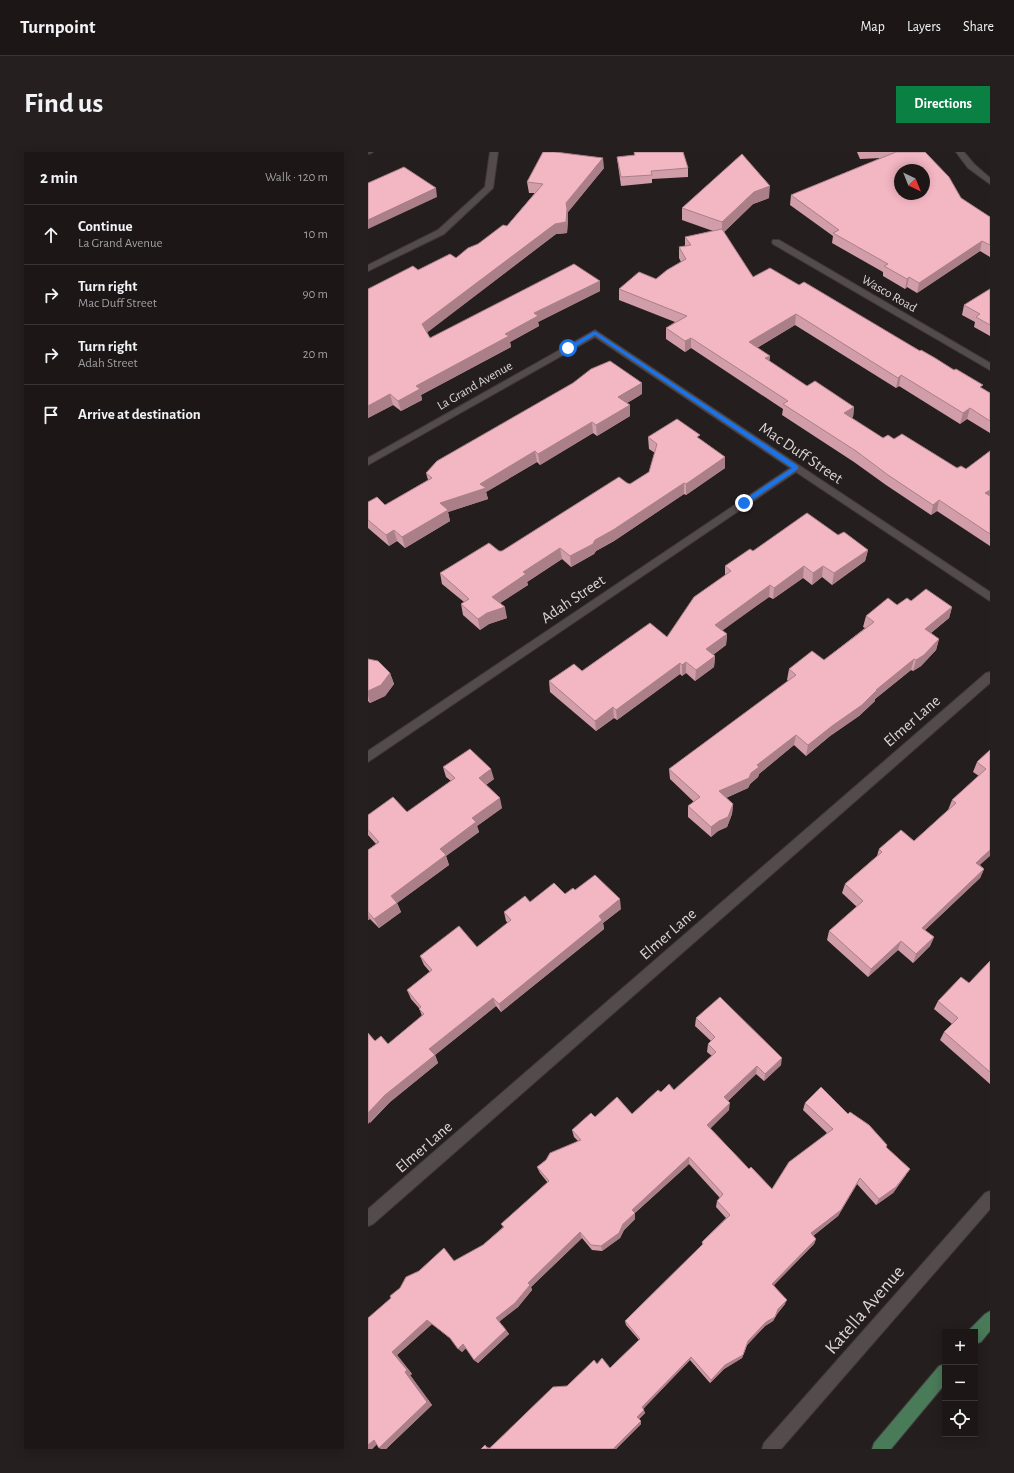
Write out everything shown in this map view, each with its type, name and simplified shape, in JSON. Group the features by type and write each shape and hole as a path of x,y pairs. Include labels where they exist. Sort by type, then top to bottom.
{"main road":[{"path":"978,1333 990,1319"},
{"path":"880,1449 942,1376"}],"street":[{"path":"368,268 441,232 489,188 494,152"},
{"path":"960,152 971,166 990,182"},
{"name":"Wasco Road","path":"776,242 990,367"},
{"name":"La Grand Avenue","path":"368,462 595,333"},
{"name":"Mac Duff Street","path":"595,333 990,597"},
{"name":"Adah Street","path":"368,758 796,468"},
{"name":"Elmer Lane","path":"368,1218 990,676"},
{"name":"Katella Avenue","path":"770,1449 990,1198"}],"building":[{"path":"543,152 603,158 566,203 566,222 555,224 422,324 430,338 574,264 600,281 534,313 538,316 505,334 509,336 416,386 420,389 398,401 390,394 368,406 368,289 413,266 418,270 450,254 456,258 468,248 478,244 503,225 507,226 543,184 527,182"},
{"path":"634,152 683,152 688,168 651,171 652,175 621,177 617,157 635,155"},
{"path":"896,152 925,152 949,177 961,198 990,217 990,245 982,241 919,283 909,277 907,279 884,266 888,264 833,233 839,230 791,195"},
{"path":"742,154 770,186 754,192 722,222 682,208"},
{"path":"404,167 436,188 368,220 368,183"},
{"path":"722,229 753,277 770,268 799,285 804,282 920,351 921,350 983,385 980,387 990,393 990,421 970,408 963,413 901,375 898,378 796,314 749,342 770,356 765,358 807,386 815,381 854,407 844,413 883,438 888,435 894,439 902,434 957,468 961,466 966,469 990,451 990,490 985,493 990,496 990,534 939,500 933,505 888,475 856,451 783,404 788,401 691,338 685,341 666,328 687,316 619,289 639,272 656,279 667,270 686,259 679,247 691,245 685,237"},
{"path":"990,289 990,325 976,317 980,314 964,305"},
{"path":"610,361 642,383 618,397 630,405 596,425 592,422 538,454 535,451 480,484 486,488 440,503 448,510 402,537 394,530 386,535 368,520 368,502 377,497 385,505 432,478 426,473 437,461 573,383 591,369"},
{"path":"677,419 700,435 697,437 725,457 686,484 684,483 613,530 595,540 593,544 570,556 560,548 523,572 526,574 492,597 505,607 487,613 478,619 461,604 469,599 440,573 489,543 499,551 502,551 619,477 630,484 649,472 657,444 648,437"},
{"path":"807,513 838,535 844,532 868,550 834,573 823,566 813,573 804,566 774,588 770,585 715,625 727,634 706,649 715,656 696,670 686,662 682,665 680,663 616,710 613,707 595,721 549,681 574,664 582,671 650,623 667,637 694,597 731,571 725,566 750,549 753,551"},
{"path":"926,589 952,607 925,629 939,639 924,655 916,660 914,659 876,690 862,705 808,745 796,735 757,765 759,767 751,773 749,778 719,791 733,804 728,817 711,827 688,806 700,797 669,769 796,675 789,669 812,651 824,660 874,622 866,616 888,598 897,605 907,598 911,601"},
{"path":"368,659 378,661 390,673 381,685 368,691"},
{"path":"470,749 491,769 479,778 500,798 472,818 476,822 440,849 446,855 391,896 397,903 374,919 368,912 368,850 379,842 368,830 368,815 393,797 407,812 455,778 443,767"},
{"path":"990,750 990,850 976,863 984,869 922,928 934,937 916,954 901,941 871,969 829,931 863,901 845,884 882,852 879,849 901,830 914,841 956,803 952,800 986,769 977,762"},
{"path":"595,875 620,899 599,916 602,920 499,1004 493,998 429,1049 435,1055 385,1095 368,1113 368,1033 375,1041 381,1036 388,1044 424,1014 419,1009 421,1007 407,990 432,970 420,956 459,926 477,947 511,920 504,912 525,896 530,902 554,883 565,894 573,888 575,890"},
{"path":"990,961 990,1072 944,1032 958,1018 938,1001 961,977 969,983"},
{"path":"720,997 782,1058 765,1074 757,1066 724,1097 730,1103 707,1125 749,1169 751,1167 772,1189 789,1162 833,1129 805,1103 821,1087 848,1114 850,1112 869,1125 887,1145 886,1147 910,1169 896,1187 879,1199 860,1178 841,1210 811,1233 816,1239 772,1284 787,1300 778,1309 775,1317 766,1322 748,1341 743,1355 725,1365 711,1380 691,1357 642,1407 644,1410 637,1417 641,1421 613,1449 489,1449 553,1387 567,1386 594,1360 597,1364 602,1358 610,1368 640,1339 625,1321 703,1244 702,1242 730,1215 717,1201 723,1194 689,1157 632,1210 635,1213 623,1224 619,1233 601,1246 591,1245 580,1232 528,1283 530,1285 515,1303 496,1318 506,1330 474,1360 463,1344 458,1349 450,1338 427,1320 392,1352 407,1370 405,1372 427,1402 379,1448 374,1440 368,1445 368,1318 391,1298 390,1296 400,1288 406,1277 419,1271 444,1248 454,1261 483,1245 504,1227 501,1224 549,1181 537,1167 546,1160 550,1153 581,1140 572,1130 591,1113 595,1117 617,1097 632,1114 658,1090 661,1092 669,1084 674,1090 716,1052 708,1044 715,1037 696,1018"},
{"path":"485,1445 488,1449 481,1449"}],"route":[{"path":"568,348 595,333 796,468 744,503"}]}
